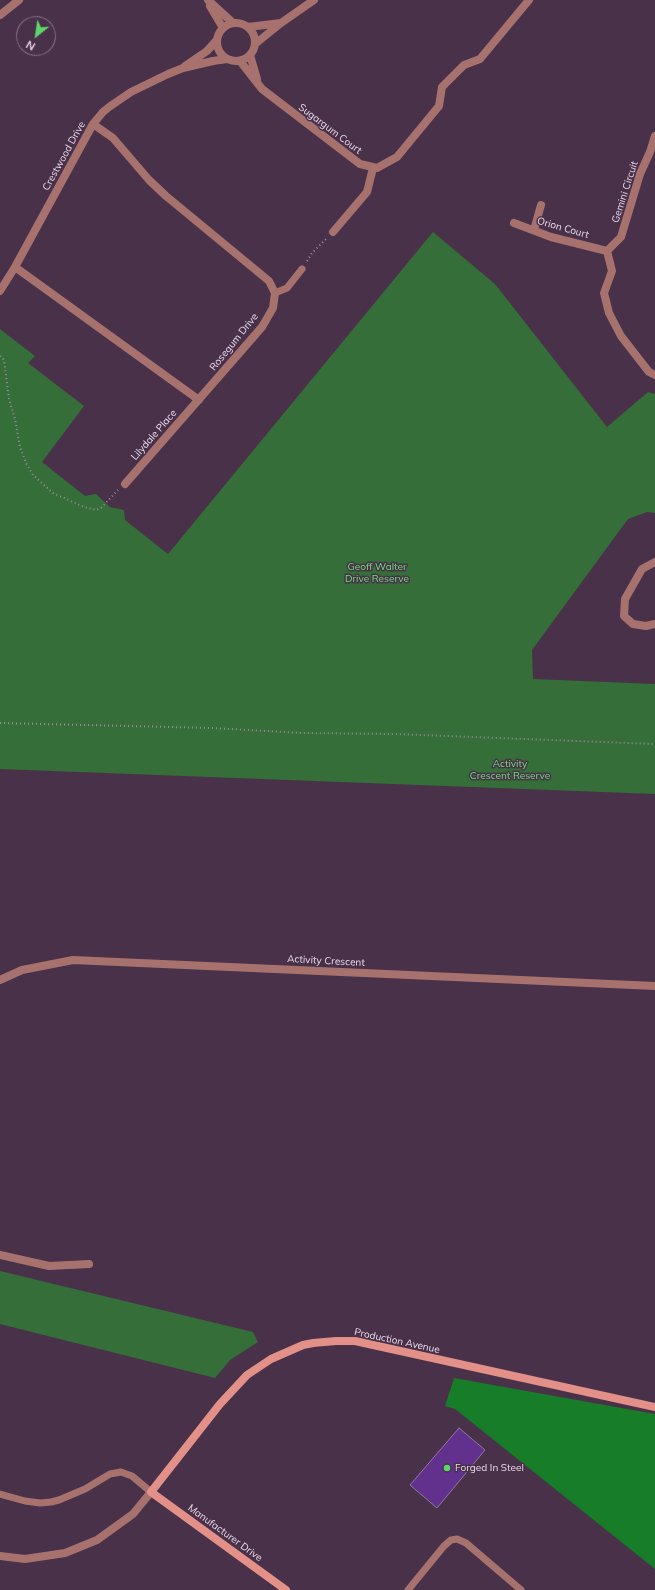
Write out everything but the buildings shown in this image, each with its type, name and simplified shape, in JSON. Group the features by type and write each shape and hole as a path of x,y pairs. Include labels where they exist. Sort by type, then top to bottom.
{"main road":[{"name":"Production Avenue","path":"152,1492 220,1404 247,1375 271,1359 303,1345 313,1343 355,1341 655,1407"},
{"name":"Manufacturer Drive","path":"152,1492 286,1590"}],"street":[{"path":"0,15 19,0"},
{"path":"208,0 233,23"},
{"path":"208,0 223,28"},
{"path":"255,44 252,32 248,27 243,24 233,23 223,28 219,32 216,41 219,52 227,59 240,61 250,55 255,44 281,23 314,0"},
{"path":"333,232 367,192 373,168 377,168 397,157 439,106 442,87 464,65 480,59 528,0"},
{"path":"248,27 281,23"},
{"name":"Crestwood Drive","path":"0,291 15,267 93,124 108,107 131,92 183,68 207,51 216,41"},
{"path":"250,55 262,89"},
{"name":"Crestwood Drive","path":"183,68 227,59"},
{"name":"Sugargum Court","path":"240,61 262,89 360,164 373,168"},
{"path":"93,124 113,138 141,171 166,196 269,281 275,293"},
{"name":"Gemini Circuit","path":"607,250 621,237 640,174 650,152 655,136"},
{"path":"534,230 541,206"},
{"name":"Orion Court","path":"514,223 551,237 607,250"},
{"path":"607,250 612,271 604,293 609,313 621,336 649,372 655,375"},
{"path":"15,267 199,400"},
{"name":"Rosegum Drive","path":"199,400 262,327 273,308 275,293"},
{"name":"Lilydale Place","path":"124,484 199,400"},
{"path":"655,562 642,569 625,600 624,616 633,624 646,626 655,624"},
{"name":"Activity Crescent","path":"0,980 22,970 72,960 655,986"},
{"path":"0,1255 49,1266 89,1264"},
{"name":"Production Avenue","path":"0,1556 25,1559 65,1553 97,1540 133,1514 152,1492"}],"lane":[{"path":"275,293 287,288 302,269"},
{"path":"0,1494 25,1501 40,1503 51,1502 85,1489 110,1474 121,1472 132,1476 152,1492"},
{"path":"408,1590 444,1546 451,1540 457,1539 466,1543 521,1590"}],"path":[{"path":"302,269 312,253 333,232"},
{"path":"0,356 4,360 9,399 15,419 20,447 26,463 33,475 53,492 84,507 96,510 101,508 124,484"},
{"path":"0,722 212,728 303,733 395,734 655,744"}],"green space":[{"name":"Geoff Walter Drive Reserve","path":"433,232 495,284 607,427 648,392 655,394 655,513 647,512 628,519 532,650 533,679 655,684 655,794 0,769 0,329 35,356 28,363 84,406 42,462 85,496 96,494 110,507 124,510 125,520 168,554"},
{"path":"0,1271 253,1332 258,1342 230,1360 215,1378 0,1324"},
{"path":"454,1378 655,1414 655,1569 455,1409 445,1406"}],"place":[{"name":"Forged In Steel","path":"447,1468"}],"park label":[{"name":"Activity Crescent Reserve","path":"510,770"}]}
